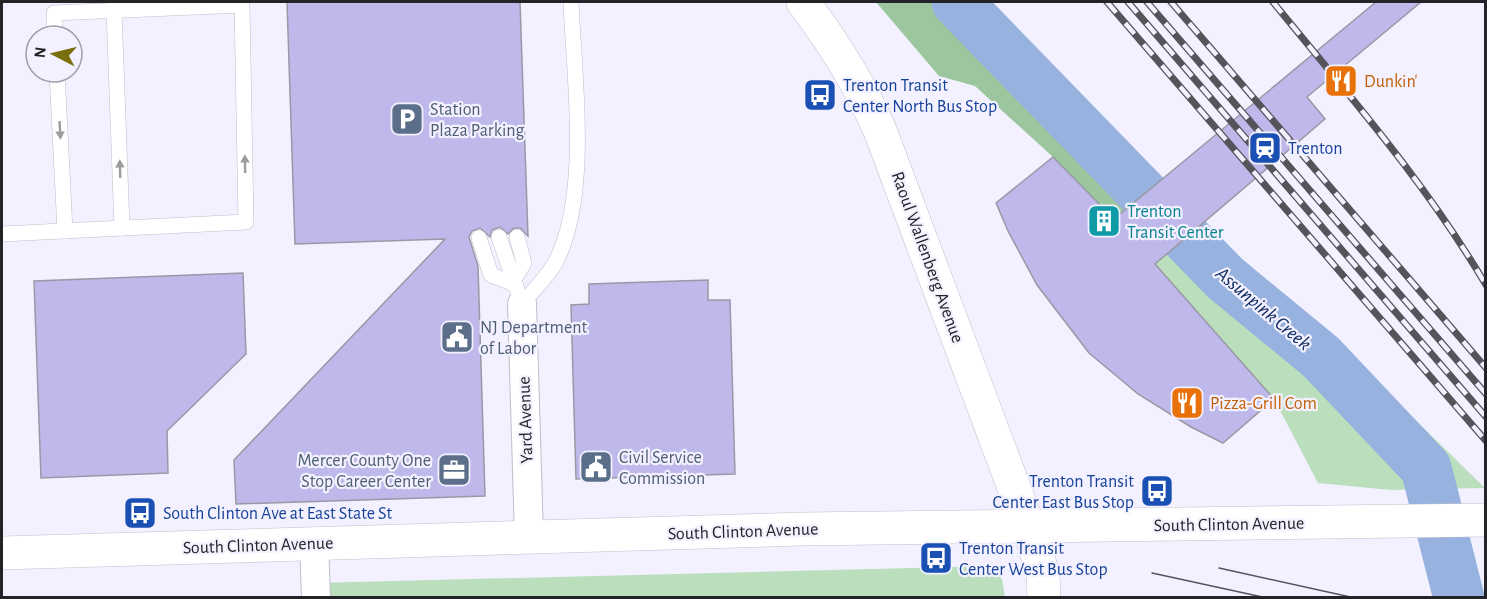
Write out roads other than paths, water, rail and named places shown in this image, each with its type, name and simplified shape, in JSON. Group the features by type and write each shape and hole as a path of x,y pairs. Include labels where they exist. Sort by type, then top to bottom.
{"street":[{"name":"Raoul Wallenberg Avenue","path":"803,2 823,27 864,93 914,217 1028,525 1043,574 1044,597"},
{"name":"Yard Avenue","path":"517,293 529,537"},
{"name":"South Clinton Avenue","path":"2,553 803,528 1485,520"},
{"path":"314,543 316,597"}],"lane":[{"path":"517,293 554,264 567,230 578,163 571,2"},
{"path":"2,234 246,222 242,5 54,13 54,24"},
{"path":"114,10 122,228"},
{"path":"58,84 65,231"},
{"path":"499,237 517,293"},
{"path":"517,237 524,263 517,293"},
{"path":"479,238 491,275 517,293"}],"waterway":[{"name":"Assunpink Creek","path":"957,2 1225,278 1321,357 1426,468 1459,598"}],"tram line":[{"path":"1219,568 1355,598"},
{"path":"1152,573 1267,598"}],"railway":[{"path":"1107,2 1486,441"},
{"path":"1128,2 1486,417"},
{"path":"1147,2 1486,394"},
{"path":"1171,2 1486,368"},
{"path":"1273,2 1412,175 1463,247 1486,285"}],"place":[{"name":"Dunkin'","path":"1341,81"},
{"name":"Trenton Transit Center North Bus Stop","path":"820,95"},
{"name":"Station Plaza Parking","path":"407,119"},
{"name":"Trenton","path":"1265,148"},
{"name":"Trenton Transit Center","path":"1104,221"},
{"name":"NJ Department of Labor","path":"457,337"},
{"name":"Pizza-Grill Com","path":"1187,403"},
{"name":"Civil Service Commission","path":"596,467"},
{"name":"Mercer County One Stop Career Center","path":"454,470"},
{"name":"Trenton Transit Center East Bus Stop","path":"1157,491"},
{"name":"South Clinton Ave at East State St","path":"140,513"},
{"name":"Trenton Transit Center West Bus Stop","path":"936,558"}]}
